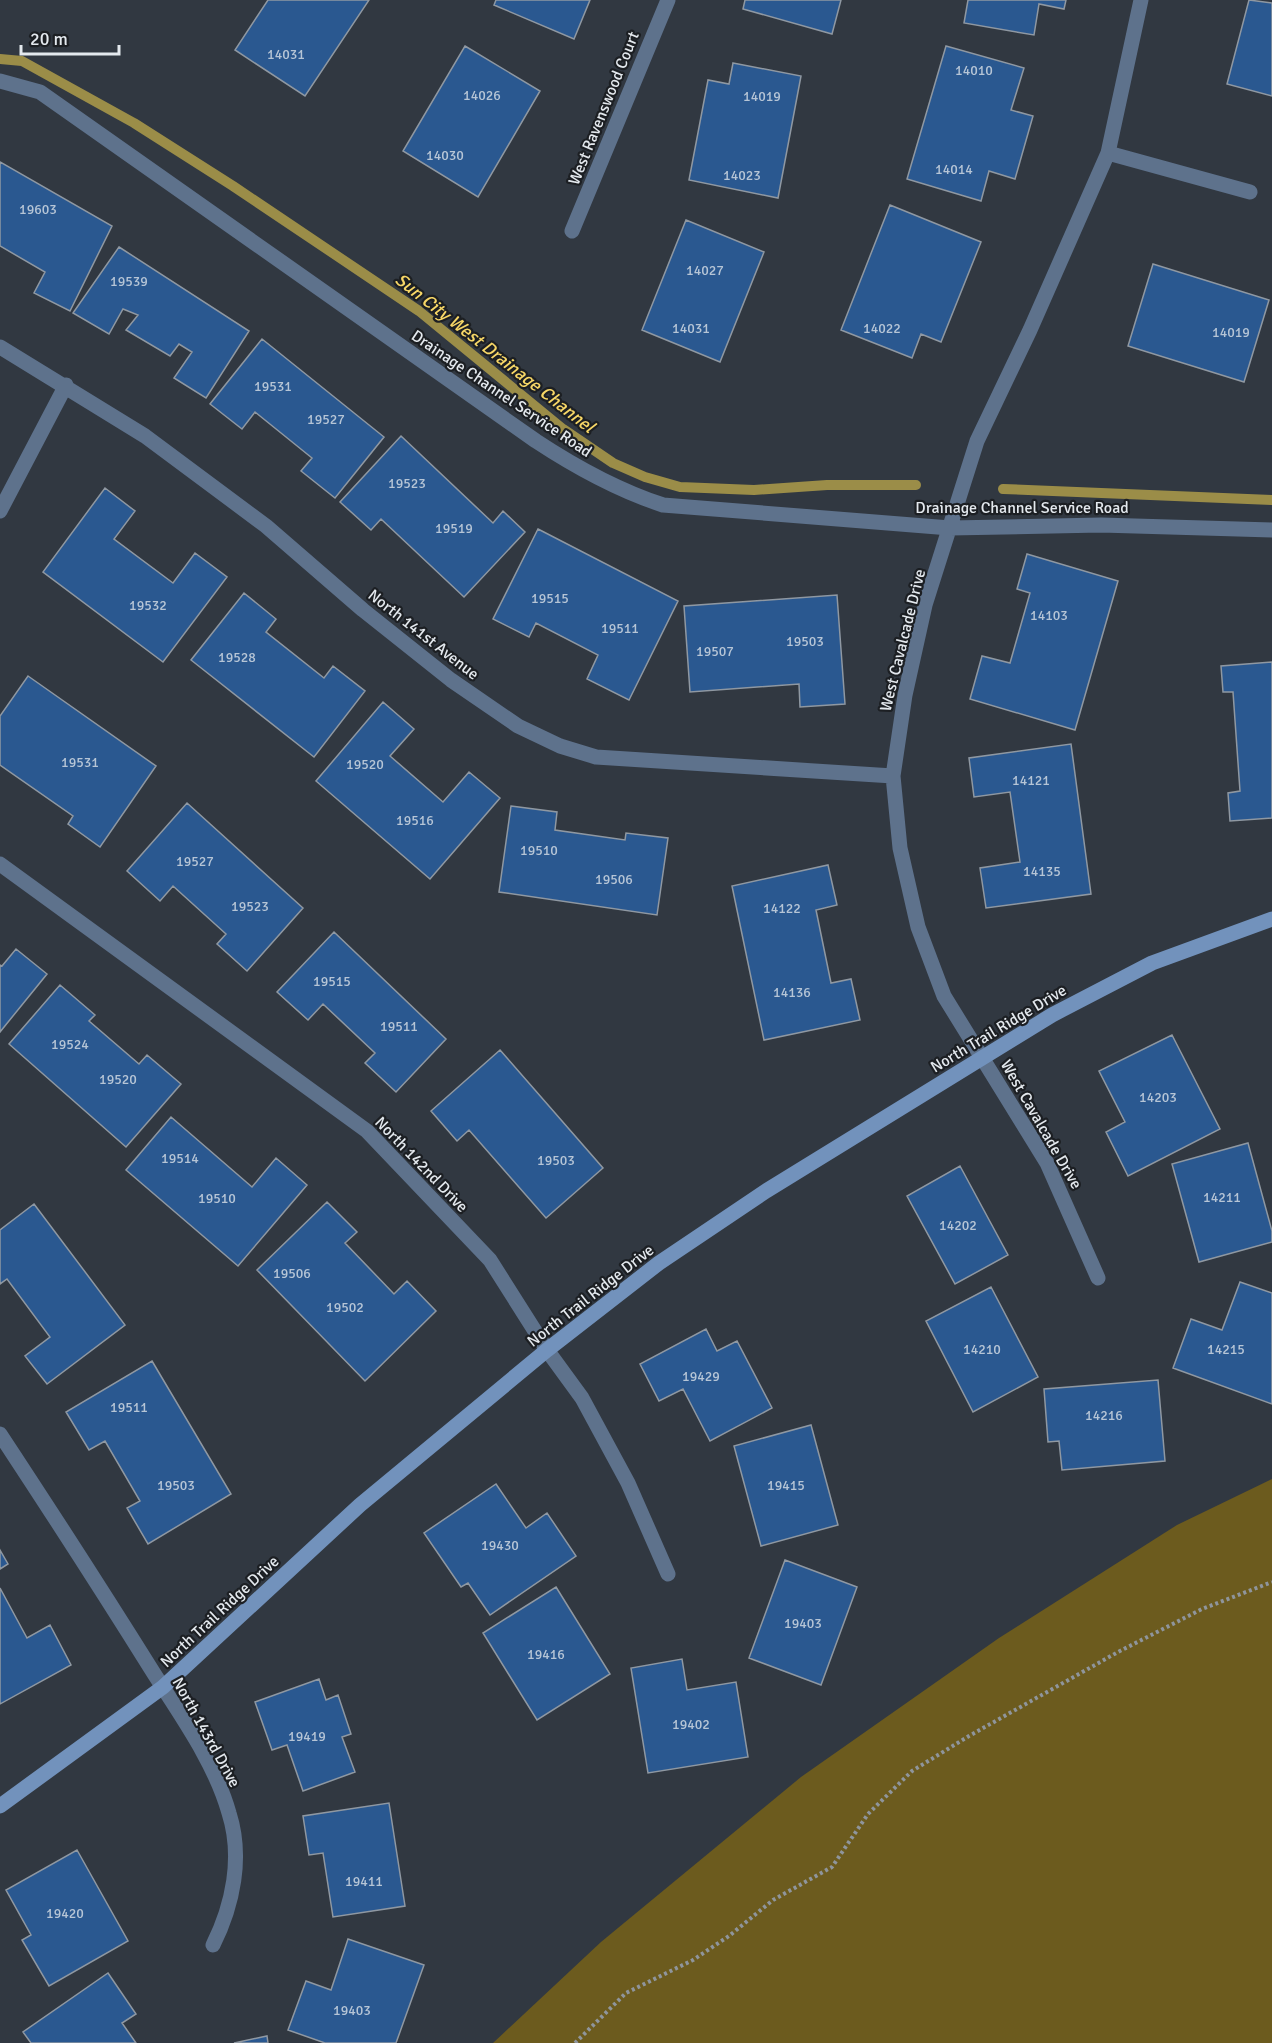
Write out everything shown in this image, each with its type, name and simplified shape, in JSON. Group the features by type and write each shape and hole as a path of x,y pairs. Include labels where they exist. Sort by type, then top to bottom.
{"street":[{"name":"West Ravenswood Court","path":"572,231 668,0"},
{"name":"West Cavalcade Drive","path":"1098,1278 1047,1163 944,996 918,927 900,848 893,776 907,684 926,605 977,441 1030,330 1108,153 1142,0"},
{"name":"Drainage Channel Service Road","path":"0,81 22,85 40,93 576,468 604,482 663,505 951,524 1101,525 1272,530"},
{"path":"1108,153 1250,192"},
{"name":"North 141st Avenue","path":"0,347 66,385 145,436 266,526 363,610 442,673 529,731 560,746 596,757 893,776"},
{"path":"0,512 66,385"},
{"name":"North 142nd Drive","path":"0,864 219,1026 367,1131 490,1260 547,1350 582,1398 628,1483 668,1574"},
{"name":"North Trail Ridge Drive","path":"0,1806 163,1687 360,1505 547,1350 659,1263 746,1204 982,1057 1101,988 1152,963 1272,919"},
{"name":"North 143rd Drive","path":"0,1434 84,1561 163,1687 199,1748 230,1813 236,1852 233,1893 224,1924 213,1945"}],"path":[{"path":"575,2043 626,1993 693,1960 729,1936 773,1900 832,1867 868,1814 912,1771 1118,1652 1202,1609 1272,1582"}],"shaded area":[{"path":"1272,1479 1272,2043 493,2043 601,1942 801,1777 999,1638 1177,1525"}],"building":[{"path":"268,0 369,0 305,96 235,50"},
{"path":"496,0 590,0 574,39 494,5"},
{"path":"745,0 841,0 832,34 743,9"},
{"path":"968,0 1066,0 1064,9 1039,4 1034,35 964,23"},
{"path":"1249,0 1272,3 1272,96 1227,84"},
{"path":"465,46 540,91 478,197 403,151"},
{"path":"946,46 1024,68 1011,110 1033,116 1015,179 989,171 981,201 907,179"},
{"path":"733,63 801,76 778,198 689,180 708,80 729,84"},
{"path":"0,162 112,226 70,311 34,293 45,272 0,246"},
{"path":"890,205 981,242 941,342 921,334 912,358 841,330"},
{"path":"686,220 764,252 720,362 642,330"},
{"path":"119,247 249,331 206,398 174,378 192,352 179,344 170,356 126,330 138,315 123,309 109,334 73,313"},
{"path":"1153,264 1269,300 1244,382 1128,346"},
{"path":"262,339 384,437 335,498 301,471 312,458 255,412 242,429 210,404"},
{"path":"401,436 493,523 503,511 525,532 464,597 381,519 371,530 340,502"},
{"path":"105,488 135,511 114,539 173,583 195,553 227,577 163,662 43,572"},
{"path":"538,529 678,601 629,700 587,679 598,655 536,623 529,637 493,619"},
{"path":"1027,554 1118,581 1075,730 970,699 982,656 1010,663 1030,593 1017,589"},
{"path":"244,593 276,619 266,632 324,678 333,666 365,691 314,757 191,660"},
{"path":"837,595 845,704 800,707 799,684 690,692 684,606"},
{"path":"1272,662 1272,818 1230,821 1228,793 1240,791 1233,692 1223,692 1221,666"},
{"path":"28,676 156,766 100,847 68,824 73,816 0,765 0,716"},
{"path":"383,702 414,729 390,756 443,802 469,772 500,798 430,879 316,781"},
{"path":"1071,744 1091,894 986,908 980,868 1020,862 1010,792 974,797 969,758"},
{"path":"187,803 303,908 247,971 217,944 226,934 173,886 160,901 127,871"},
{"path":"511,806 557,812 555,830 625,840 626,833 668,838 657,915 499,892"},
{"path":"828,865 837,905 816,910 831,983 851,979 860,1020 764,1040 732,886"},
{"path":"334,932 446,1039 396,1092 365,1063 375,1053 323,1004 308,1020 277,992"},
{"path":"16,949 47,974 0,1032 0,965 2,966"},
{"path":"60,985 95,1015 89,1021 139,1064 147,1055 181,1084 126,1147 9,1044"},
{"path":"1172,1035 1220,1129 1128,1176 1106,1132 1125,1122 1099,1071"},
{"path":"500,1050 603,1168 546,1218 469,1130 457,1141 431,1111"},
{"path":"171,1117 252,1187 276,1158 307,1185 238,1266 126,1170"},
{"path":"1248,1143 1272,1231 1272,1242 1199,1262 1172,1164"},
{"path":"960,1166 1008,1255 955,1284 907,1196"},
{"path":"327,1202 357,1232 345,1243 394,1294 407,1281 436,1311 365,1381 257,1270"},
{"path":"34,1204 125,1325 47,1384 25,1356 50,1337 7,1279 0,1284 0,1230"},
{"path":"1240,1282 1272,1293 1272,1404 1173,1368 1191,1319 1222,1330"},
{"path":"991,1287 1038,1377 973,1412 926,1321"},
{"path":"706,1329 717,1351 737,1341 772,1408 710,1441 683,1389 659,1401 640,1364"},
{"path":"152,1361 231,1494 148,1544 127,1508 140,1501 105,1441 89,1450 66,1412"},
{"path":"1158,1380 1165,1461 1062,1470 1059,1441 1048,1442 1044,1389"},
{"path":"811,1425 838,1525 761,1546 734,1446"},
{"path":"496,1484 526,1528 547,1513 576,1556 490,1615 468,1583 461,1587 424,1533"},
{"path":"0,1550 8,1564 0,1569"},
{"path":"785,1560 857,1587 821,1685 749,1658"},
{"path":"556,1587 610,1674 537,1720 483,1633"},
{"path":"0,1588 27,1638 50,1625 71,1665 0,1704"},
{"path":"682,1659 687,1690 736,1682 748,1757 648,1773 631,1668"},
{"path":"319,1679 326,1700 338,1695 351,1734 342,1737 355,1772 303,1791 287,1745 272,1750 255,1702"},
{"path":"389,1803 405,1906 333,1917 323,1853 309,1855 303,1816"},
{"path":"77,1850 128,1941 49,1986 22,1940 31,1935 6,1890"},
{"path":"348,1939 424,1965 396,2043 325,2043 288,2030 306,1981 331,1990"},
{"path":"108,1973 136,2014 122,2023 136,2043 31,2043 23,2032"},
{"path":"267,2036 268,2043 234,2043"}],"waterway":[{"name":"Sun City West Drainage Channel","path":"0,59 22,61 134,123 233,186 419,311 563,429 613,463 645,477 680,487 754,490 827,485 916,485"},
{"name":"Sun City West Drainage Channel","path":"1003,489 1272,500"}]}
